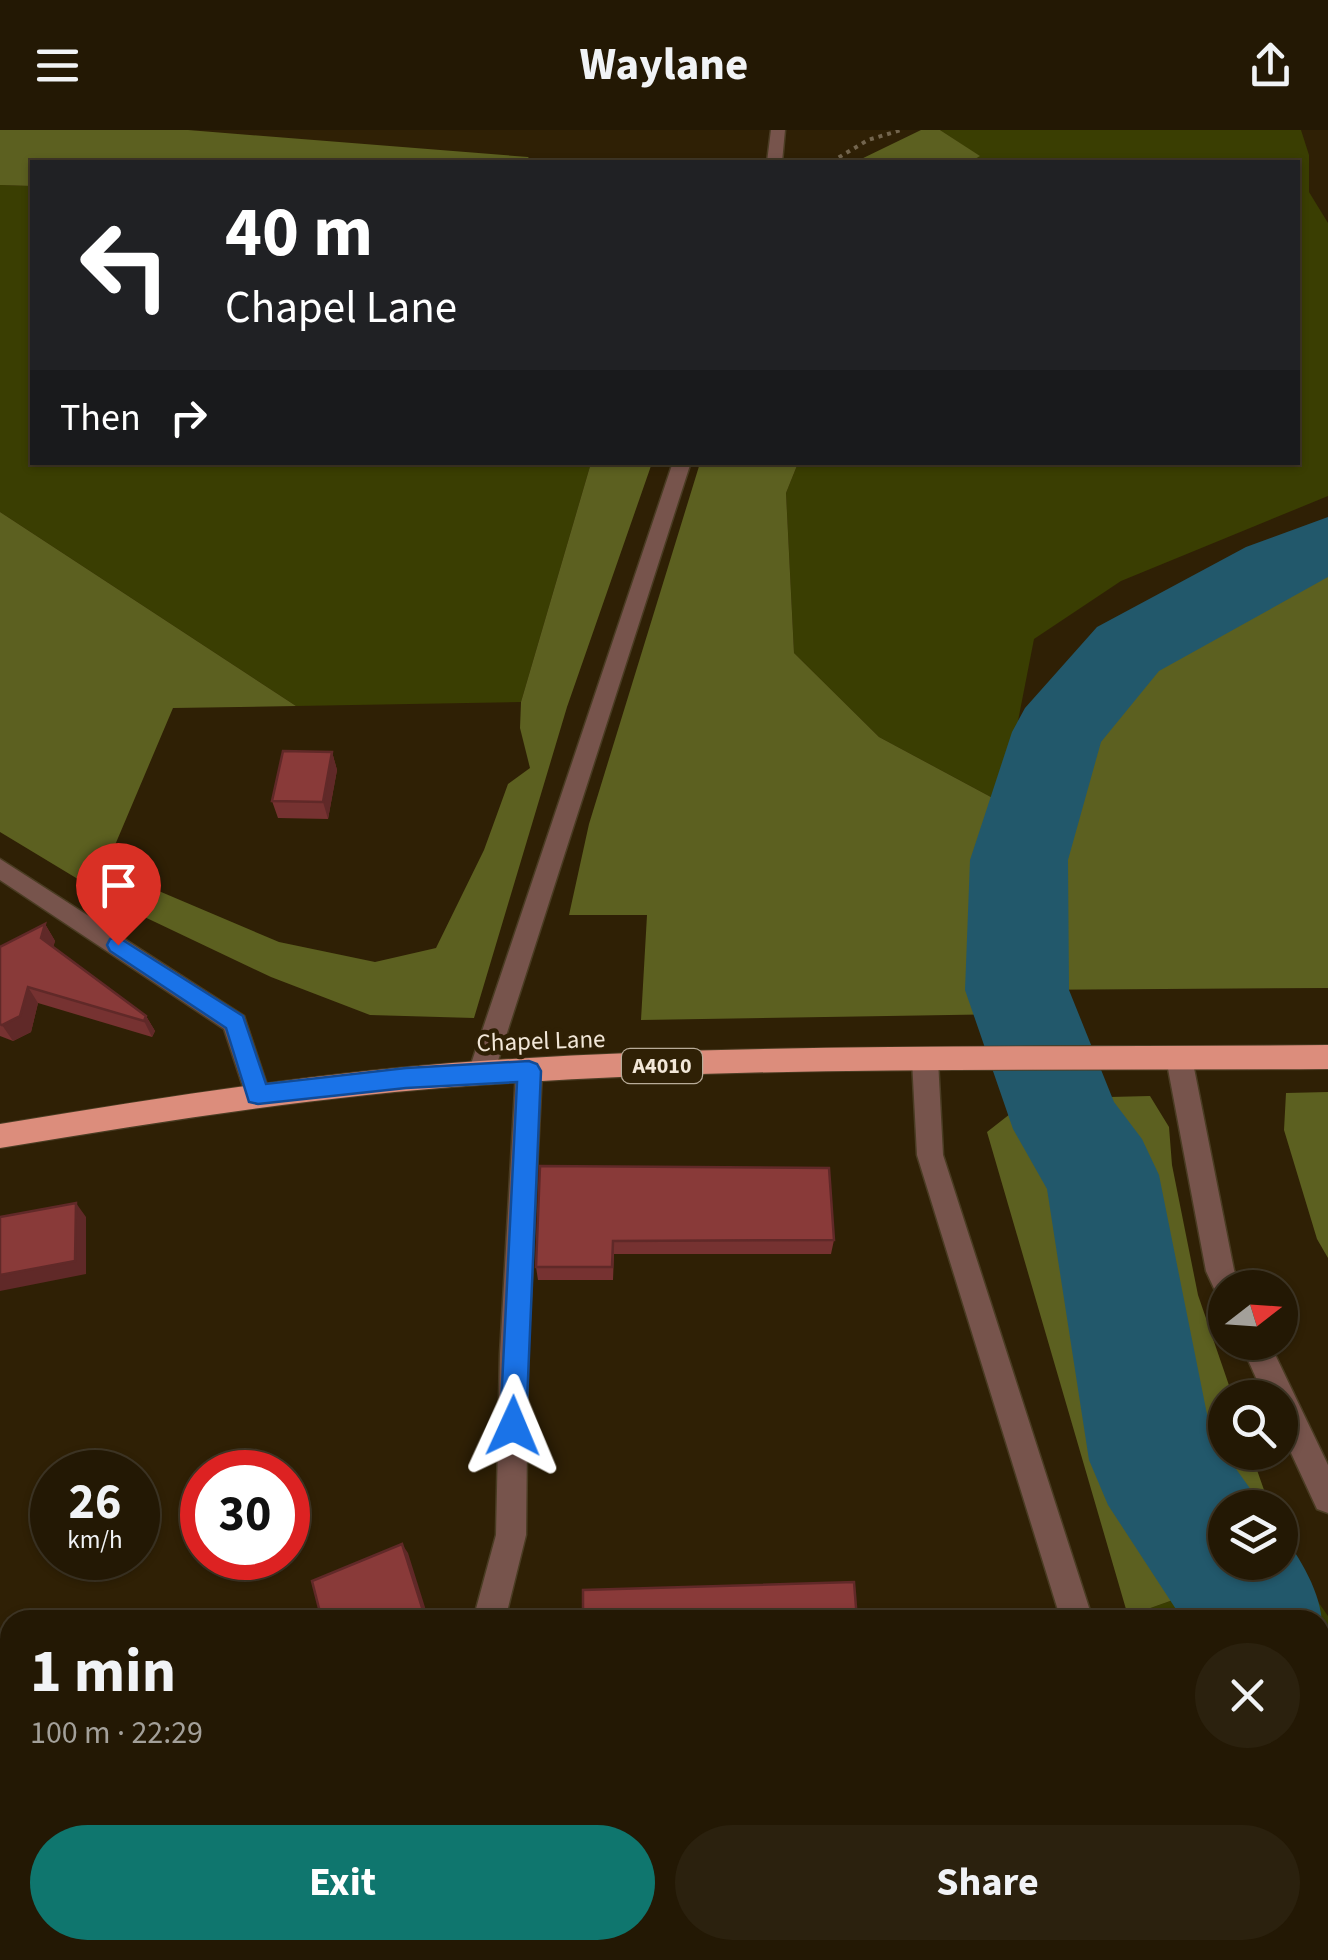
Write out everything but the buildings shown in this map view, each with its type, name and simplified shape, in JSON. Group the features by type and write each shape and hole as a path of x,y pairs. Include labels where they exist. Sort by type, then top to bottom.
{"highway":[{"name":"Chapel Lane","path":"0,1136 258,1094 482,1073 765,1062 1328,1057"}],"street":[{"path":"775,160 778,130"},
{"path":"482,1073 681,465"},
{"path":"0,868 236,1023 258,1094"},
{"path":"1179,1058 1220,1270"},
{"path":"925,1060 930,1155 1074,1610"},
{"path":"492,1610 511,1535 514,1354 529,1071"},
{"path":"1263,1360 1328,1498"}],"path":[{"path":"868,140 872,130"},
{"path":"834,160 868,140 901,130"}],"shaded area":[{"path":"940,130 1301,130 1309,155 1309,192 1328,223 1328,496 1121,581 1034,639 1002,803 879,737 794,653 786,493 797,465 1300,465 1300,160 973,160 979,156"},
{"path":"0,185 30,186 30,465 590,465 521,702 296,706 0,512"},
{"path":"1298,1573 1324,1610 1145,1610 1229,1580 1298,1580"}],"green space":[{"path":"0,130 188,130 530,160 30,160 30,186 0,185"},
{"path":"921,130 940,130 980,156 973,160 859,160"},
{"path":"590,465 651,465 567,707 474,1018 370,1015 271,977 134,912 147,886 279,942 375,962 436,948 484,850 508,784 530,768 520,728 521,702"},
{"path":"699,465 797,465 786,493 794,653 879,737 1002,803 1005,975 1011,1014 641,1020 647,915 569,915 589,824"},
{"path":"0,512 296,706 173,708 96,890 0,832"},
{"path":"1328,544 1328,988 1017,990 1019,860 1058,732 1128,649 1276,567"},
{"path":"1328,1092 1328,1258 1317,1239 1284,1130 1286,1093"},
{"path":"1150,1096 1169,1127 1172,1165 1198,1295 1208,1324 1208,1360 1220,1360 1227,1380 1208,1380 1208,1470 1257,1470 1264,1490 1208,1490 1208,1580 1229,1580 1145,1610 1126,1610 987,1132 1029,1099"}],"waterway":[{"path":"1255,1610 1153,1460 1102,1175 1069,1129 1017,990 1019,860 1058,732 1128,649 1276,567 1328,544"}],"route":[{"path":"118,945 236,1023 258,1094 406,1078 529,1071 513,1426"}]}
